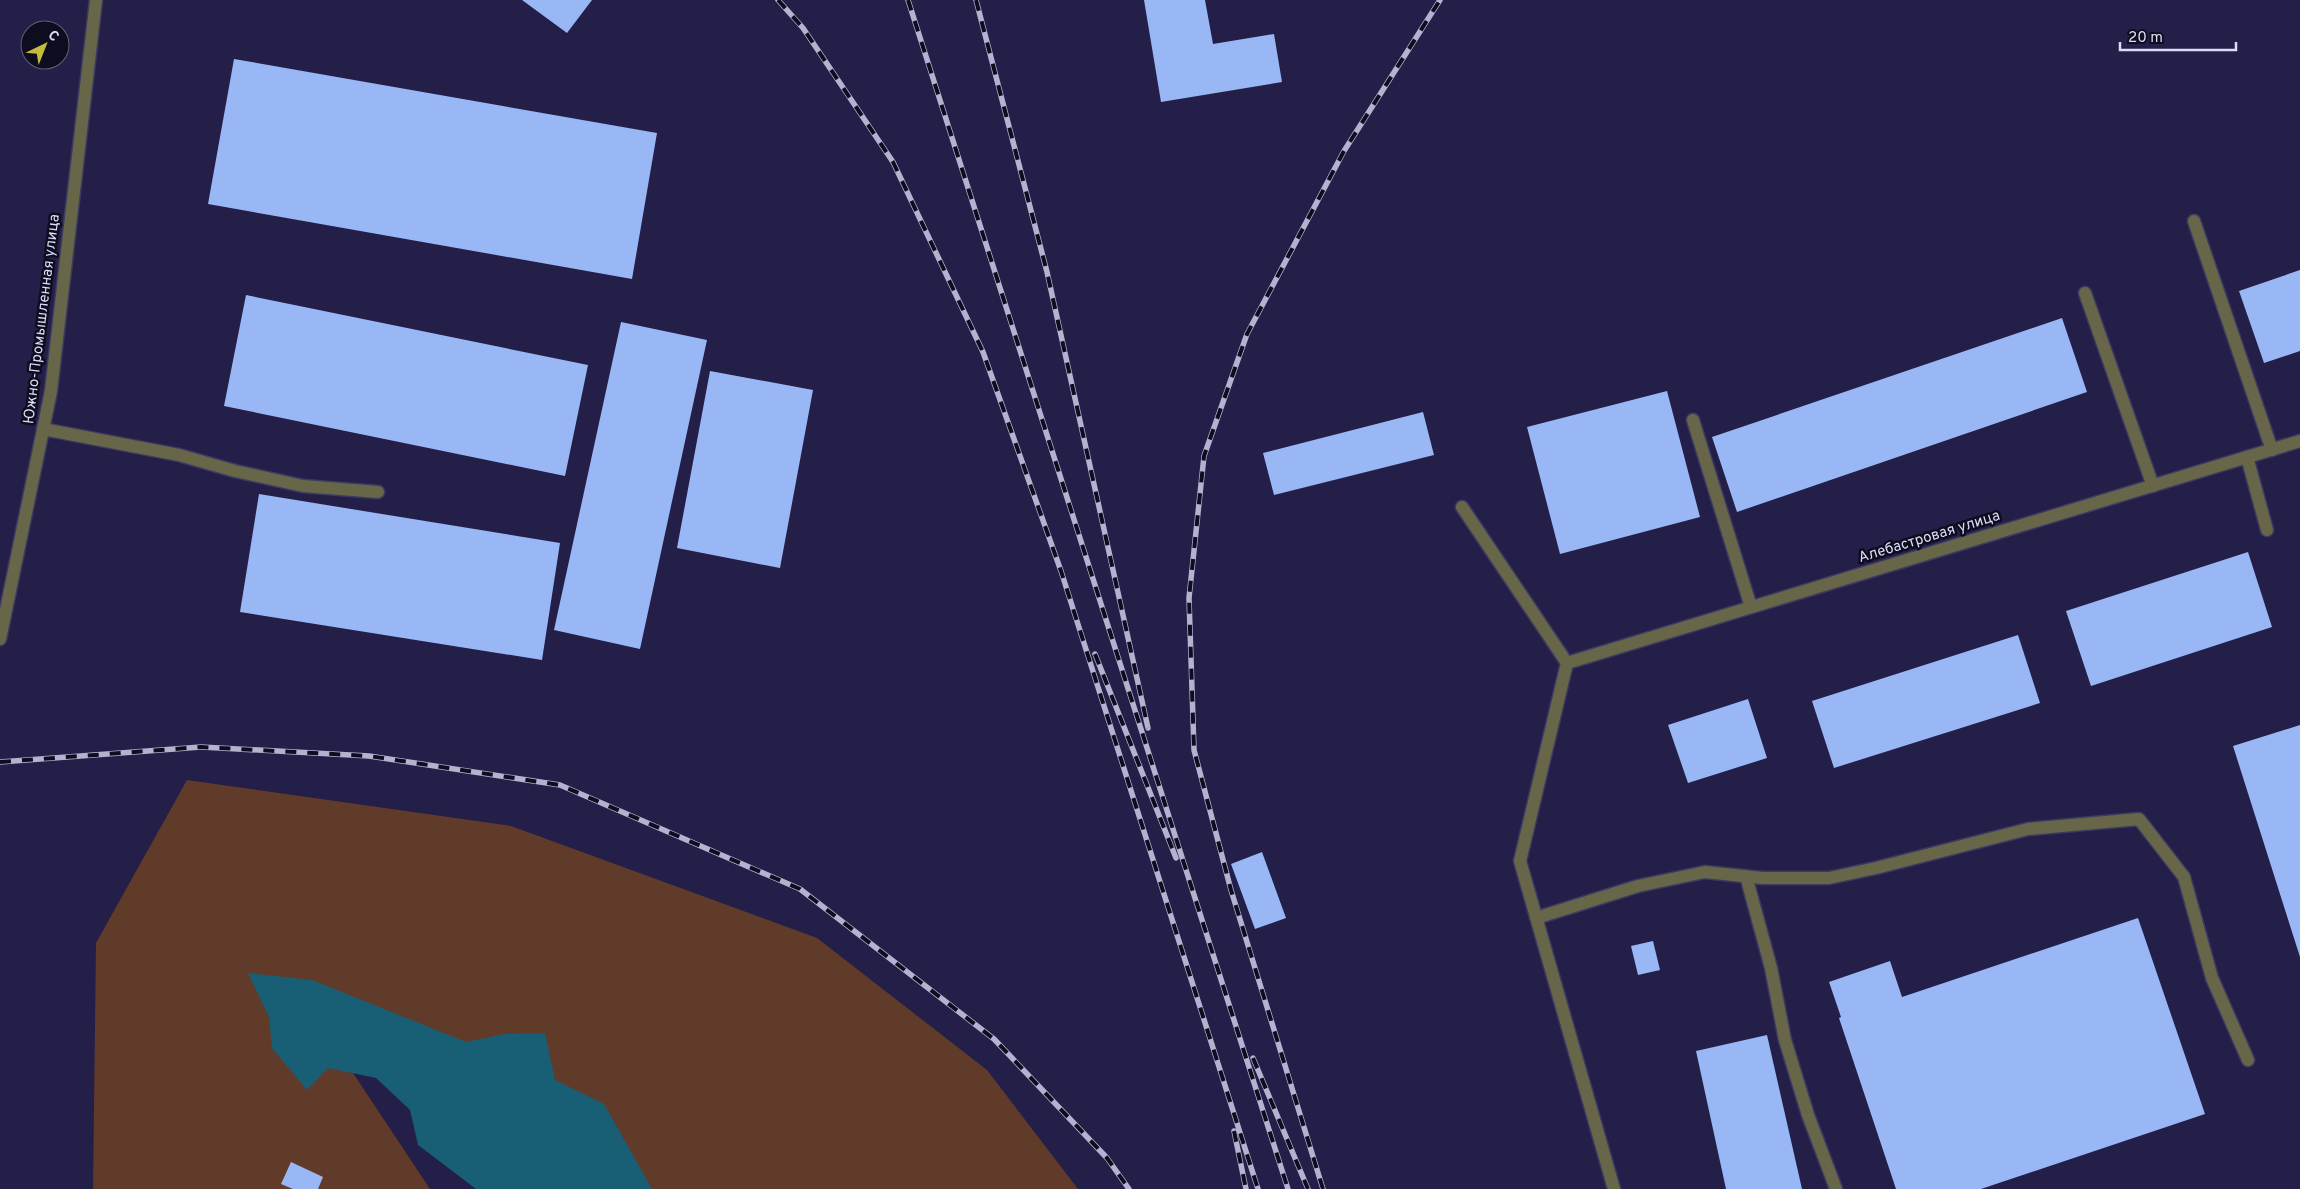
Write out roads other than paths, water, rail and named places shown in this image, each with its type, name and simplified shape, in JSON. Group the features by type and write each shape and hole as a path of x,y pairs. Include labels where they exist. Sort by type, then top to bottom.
{"street":[{"name":"Южно-Промышленная улица","path":"0,640 51,391 96,0"},
{"path":"2194,221 2272,450"},
{"path":"2085,293 2153,486"},
{"path":"1692,420 1751,607"},
{"path":"43,429 179,455 235,471 303,486 378,492"},
{"name":"Алебастровая улица","path":"1567,663 2300,441"},
{"path":"2247,457 2266,530"},
{"path":"1462,507 1567,663 1520,861 1614,1189"},
{"path":"1536,918 1638,886 1705,872 1746,876 1829,878 1876,868 2028,829 2139,819 2184,877 2212,978 2248,1060"},
{"path":"1746,876 1771,968 1785,1040 1808,1115 1836,1189"}],"water":[{"path":"248,973 312,980 466,1042 505,1034 545,1033 555,1080 604,1104 652,1189 476,1189 418,1145 410,1110 376,1078 328,1068 307,1090 272,1048 269,1017"}],"railway":[{"path":"778,0 803,28 893,162 983,352 1061,571 1258,1189"},
{"path":"908,0 1288,1189"},
{"path":"976,0 1047,272 1148,728"},
{"path":"1323,1189 1231,890 1194,750 1189,598 1204,456 1247,334 1344,151 1440,0"},
{"path":"1095,654 1176,858"},
{"path":"0,762 201,747 369,756 560,785 800,889 994,1039 1107,1158 1129,1189"},
{"path":"1253,1058 1308,1189"},
{"path":"1234,1131 1246,1189"}]}
